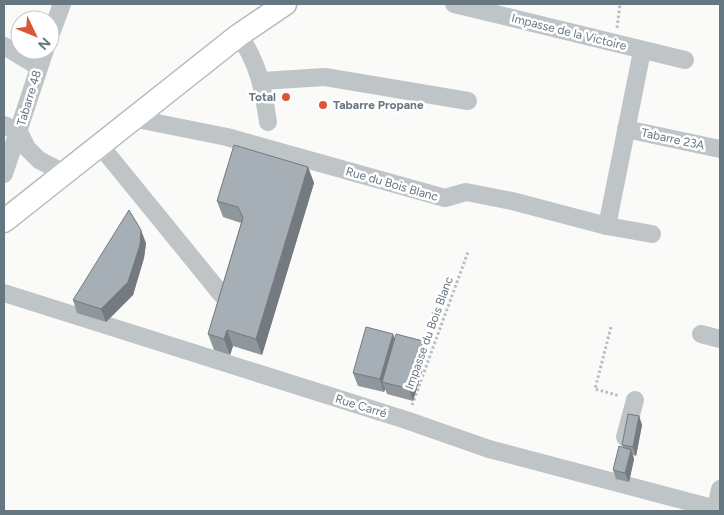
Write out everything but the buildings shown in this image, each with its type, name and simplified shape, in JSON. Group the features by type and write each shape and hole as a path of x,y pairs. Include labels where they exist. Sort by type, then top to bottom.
{"main road":[{"path":"4,221 239,35 286,4"}],"street":[{"name":"Impasse de la Victoire","path":"454,4 685,60"},
{"path":"239,35 251,53 262,81 268,122"},
{"path":"4,46 39,67"},
{"path":"607,226 642,50"},
{"name":"Tabarre 48","path":"4,174 11,128 41,60"},
{"path":"262,81 325,77 468,101"},
{"name":"Rue du Bois Blanc","path":"132,118 227,137 445,198 466,192 512,200 607,226 652,234"},
{"path":"11,128 39,160 64,173"},
{"name":"Tabarre 23A","path":"626,129 720,149"},
{"path":"99,144 222,295"},
{"name":"Rue Carré","path":"4,293 406,420 489,449 718,509"},
{"path":"702,334 720,339"},
{"path":"614,481 635,400"},
{"path":"718,509 720,489"}],"path":[{"path":"614,44 620,4"},
{"name":"Impasse du Bois Blanc","path":"406,420 468,252"},
{"path":"611,328 595,389 635,400"}],"place":[{"name":"Total","path":"286,97"},
{"name":"Tabarre Propane","path":"323,105"}]}
